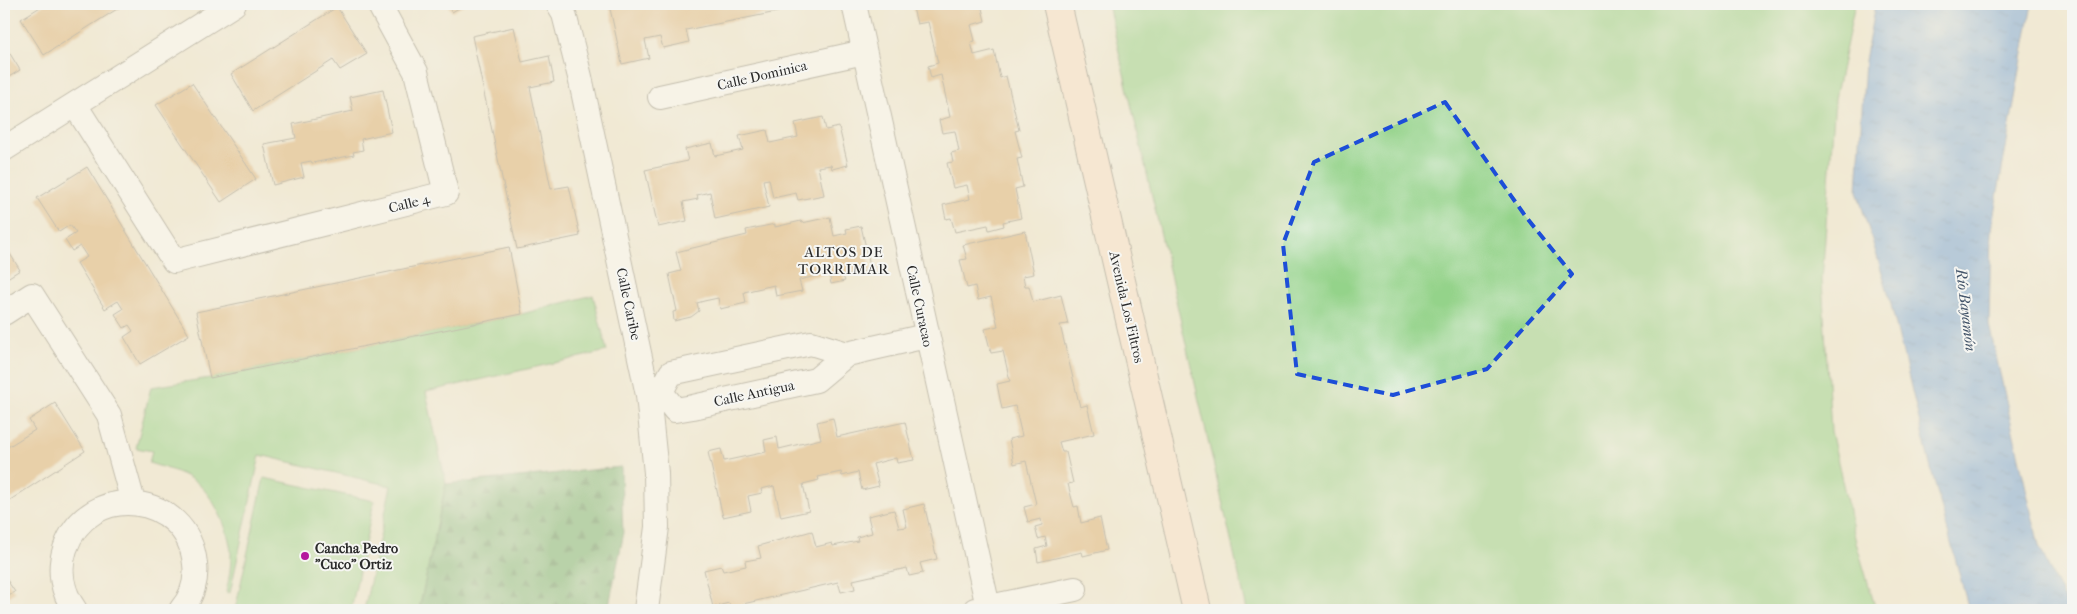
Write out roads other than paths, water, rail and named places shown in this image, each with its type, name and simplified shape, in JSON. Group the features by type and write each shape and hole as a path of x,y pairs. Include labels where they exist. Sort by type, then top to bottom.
{"main road":[{"name":"Avenida Los Filtros","path":"1057,4 1197,610"}],"street":[{"path":"4,149 234,4"},
{"name":"Calle 4","path":"75,105 174,260 446,193 416,72 379,4"},
{"name":"Calle Caribe","path":"558,4 564,14 580,77 655,393 657,527 646,610"},
{"name":"Calle Curacao","path":"854,4 926,336 982,609"},
{"name":"Calle Dominica","path":"660,97 864,52"},
{"path":"4,313 32,295 109,415 133,502"},
{"name":"Calle Antigua","path":"847,354 811,343 671,373 655,393 675,410 816,380 847,354 926,336"},
{"path":"771,352 779,388"},
{"path":"710,365 717,401"},
{"path":"75,610 68,599 62,576 62,565 67,542 80,523 99,509 133,502 154,507 173,519 181,527 192,545 196,578 189,598 181,610"},
{"path":"982,609 1075,589"}],"water":[{"name":"Río Bayamón","path":"1875,4 2032,4 1991,230 1989,325 2039,546 2069,610 1969,610 1930,465 1888,292 1857,191 1865,61"}],"place":[{"name":"Cancha Pedro \"Cuco\" Ortiz","path":"305,556"}],"district":[{"name":"ALTOS DE TORRIMAR","path":"844,260"}]}
